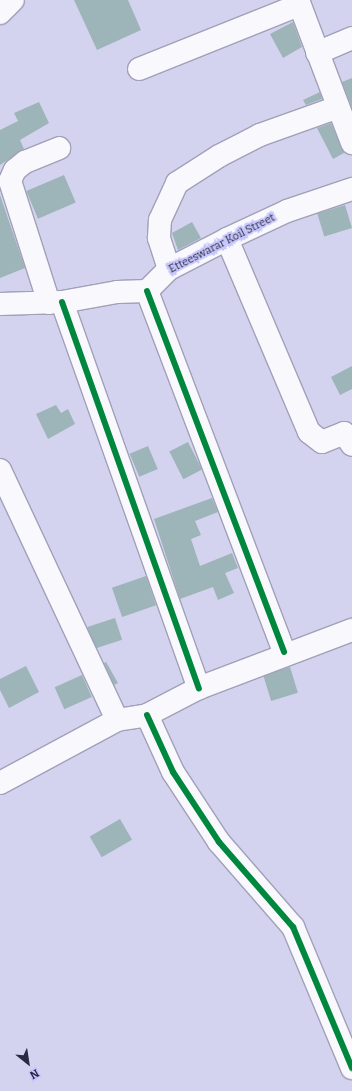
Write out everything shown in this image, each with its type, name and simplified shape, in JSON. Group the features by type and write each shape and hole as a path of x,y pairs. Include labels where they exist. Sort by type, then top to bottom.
{"street":[{"path":"0,12 13,0"},
{"path":"139,69 298,3 317,53 344,113 352,143"},
{"path":"317,53 352,38"},
{"path":"169,268 159,238 160,220 177,183 198,167 260,135 344,113"},
{"path":"59,148 25,162 10,180 199,688"},
{"name":"Etteeswarar Koil Street","path":"147,292 169,268 287,211 352,189"},
{"path":"227,239 309,432 322,442 344,434 352,445"},
{"path":"0,304 56,302 117,292 147,292 284,652"},
{"path":"0,470 117,720"},
{"path":"0,783 117,720 147,715 199,688 284,652 352,630"},
{"path":"147,715 173,772 219,842 293,927 352,1068"}],"building":[{"path":"74,0 128,0 141,30 97,50"},
{"path":"293,22 302,47 283,58 270,34"},
{"path":"352,78 352,108 342,82"},
{"path":"320,92 322,99 306,105 303,100"},
{"path":"39,102 49,123 20,140 24,149 0,165 0,130 18,121 14,113"},
{"path":"331,123 344,153 333,159 317,128"},
{"path":"64,175 76,203 38,219 26,191"},
{"path":"0,195 25,268 0,278"},
{"path":"345,205 352,228 324,236 317,213"},
{"path":"192,222 201,238 178,250 172,233"},
{"path":"352,366 352,389 340,395 331,377"},
{"path":"56,405 61,413 68,409 75,424 48,439 36,414"},
{"path":"188,442 202,470 183,479 169,452"},
{"path":"148,446 158,469 139,477 130,454"},
{"path":"212,498 218,512 195,521 201,535 191,539 200,566 232,553 238,568 225,573 234,593 218,600 213,587 180,599 154,519"},
{"path":"146,576 156,605 122,617 112,588"},
{"path":"115,618 122,640 95,649 87,627"},
{"path":"106,662 118,683 114,685 104,663"},
{"path":"26,666 39,692 9,708 0,690 0,679"},
{"path":"290,667 298,693 271,701 263,675"},
{"path":"82,675 92,697 64,709 55,687"},
{"path":"120,819 132,840 102,857 90,836"}],"cycle path":[{"path":"147,291 284,652"},
{"path":"62,302 199,688"},
{"path":"147,715 173,772 219,842 293,927 352,1068"}]}
